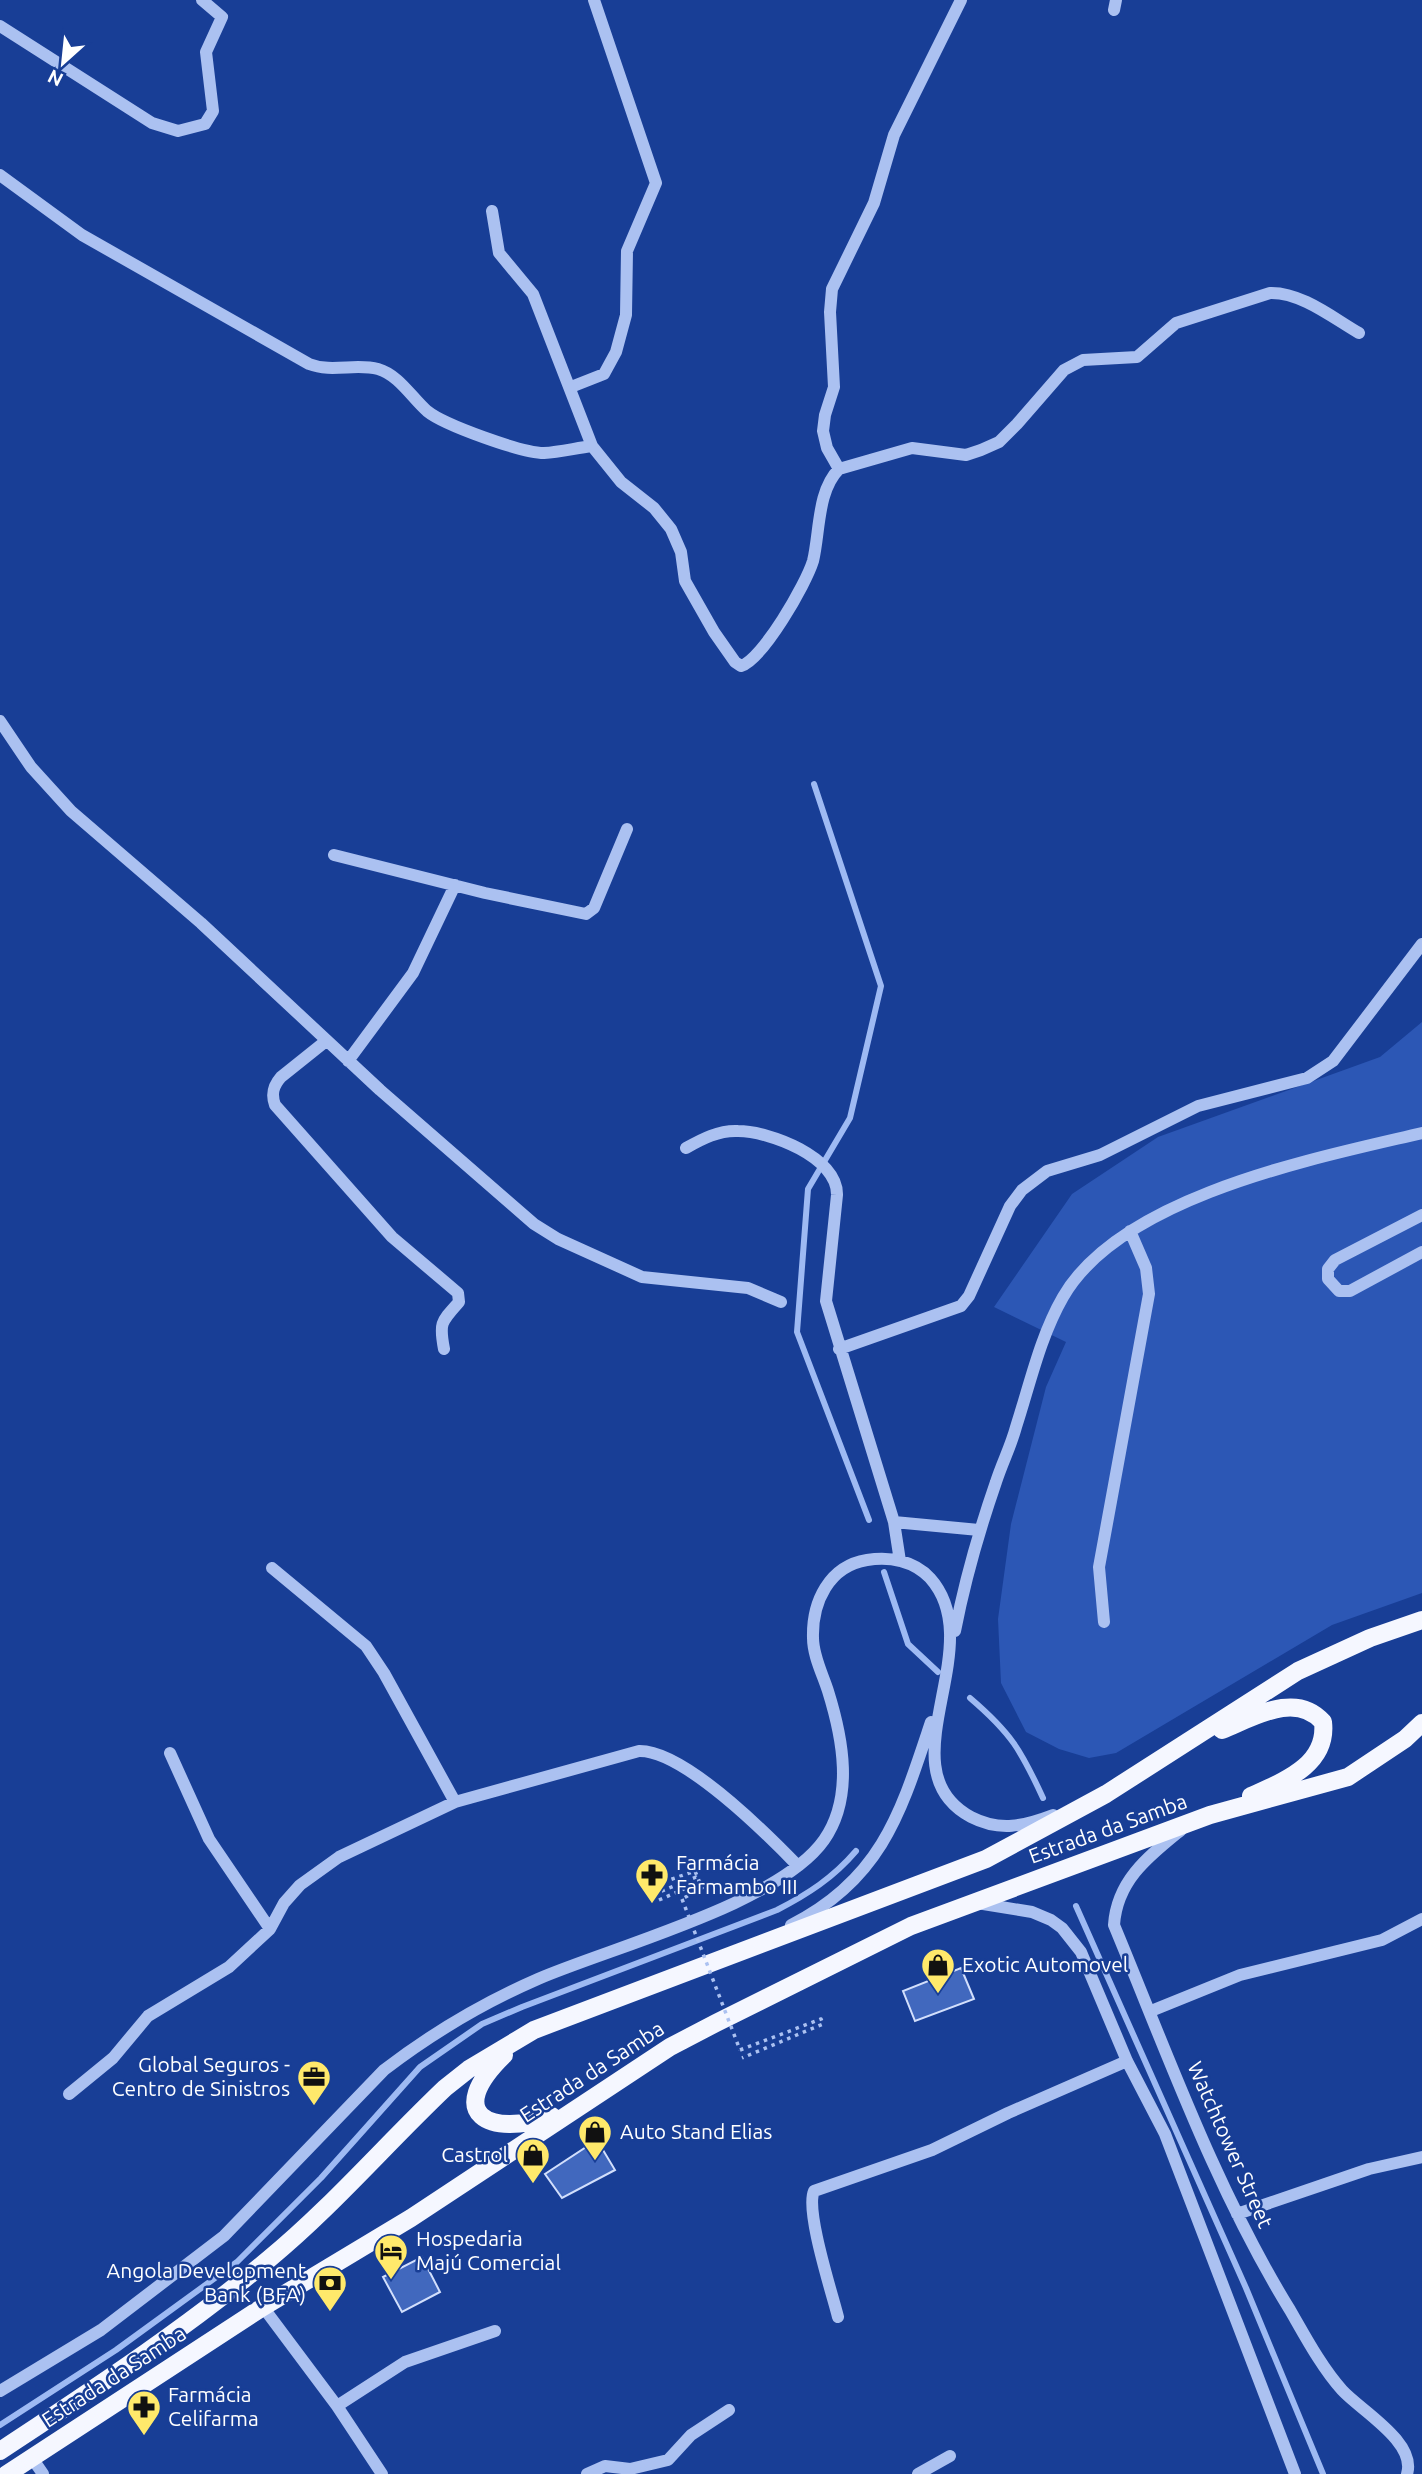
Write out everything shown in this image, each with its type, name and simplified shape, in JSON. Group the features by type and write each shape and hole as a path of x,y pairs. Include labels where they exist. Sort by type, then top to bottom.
{"main road":[{"path":"1179,1747 1298,1671 1370,1638 1422,1620"},
{"path":"1179,1747 1287,1706 1309,1710 1323,1723 1323,1745 1311,1763 1275,1785 1210,1815"},
{"path":"1210,1815 1348,1777 1405,1739 1422,1723"},
{"name":"Estrada da Samba","path":"0,2451 174,2335 222,2298 299,2232 445,2088 469,2069 534,2030 948,1875 1011,1847 1106,1794 1179,1747"},
{"name":"Estrada da Samba","path":"7,2474 263,2307 411,2218 670,2048 900,1932 1210,1815"},
{"path":"534,2030 483,2077 476,2088 474,2099 478,2110 490,2122 518,2126 578,2106"}],"street":[{"path":"0,26 152,123 178,131 205,124 213,111 205,57 223,20 218,12 202,0"},
{"path":"571,387 604,374 616,352 626,315 627,251 656,183 594,0"},
{"path":"839,469 827,448 823,431 834,387 835,349 830,312 832,289 874,203 894,135 961,0"},
{"path":"0,175 82,235 309,364 321,369 378,369 395,378 429,412 446,423 514,446 543,453 592,446"},
{"path":"492,211 499,253 533,294 592,446 621,482 654,508 671,529 681,552 685,581 714,632 735,662 741,666 756,657 810,568 826,490 839,469 912,448 966,455 981,450 999,442 1064,370 1083,360 1137,357 1176,324 1270,293 1296,297 1359,333"},
{"path":"0,720 31,767 71,811 201,923 348,1061 534,1224 558,1239 642,1277 748,1288 781,1302"},
{"path":"334,855 455,886 586,914 594,908 627,829"},
{"path":"348,1061 413,973 455,886"},
{"path":"839,1349 961,1306 969,1296 1010,1206 1022,1190 1047,1171 1100,1155 1166,1119 1198,1107 1307,1078 1321,1071 1333,1061 1422,944"},
{"path":"326,1041 281,1077 276,1083 272,1098 338,1180 391,1237 458,1293 459,1303 442,1320 440,1327 444,1349"},
{"path":"0,2391 101,2330 224,2236 376,2078 414,2047 492,2001 538,1979 681,1925 754,1893 798,1866 822,1843 841,1804 842,1752 813,1640 818,1599 826,1585 855,1563 868,1560 900,1561 894,1522 826,1301 837,1195 834,1180 812,1154 758,1134 736,1130 712,1134 686,1147"},
{"path":"952,1645 979,1530 1046,1335 1063,1296 1082,1270 1104,1249 1130,1231 1200,1197 1272,1170 1421,1135"},
{"path":"1422,1215 1335,1260 1328,1269 1328,1279 1339,1291 1350,1291 1422,1252"},
{"path":"1104,1622 1099,1567 1149,1294 1146,1268 1130,1231"},
{"path":"894,1522 979,1530"},
{"name":"Estrada da Samba","path":"900,1561 926,1574 943,1596 948,1609 952,1645 934,1738 937,1777 949,1799 964,1813 993,1826 1021,1826 1106,1794"},
{"path":"272,1568 366,1646 384,1673 455,1802"},
{"name":"Estrada da Samba","path":"740,1951 815,1911 858,1875 880,1849 901,1812 943,1686"},
{"path":"69,2094 113,2058 148,2015 229,1967 270,1929 284,1903 300,1885 339,1857 455,1802 606,1759 639,1751 654,1752 672,1760 741,1812 798,1866"},
{"path":"170,1753 209,1839 270,1929"},
{"name":"Watchtower Street","path":"1192,1822 1136,1870 1122,1888 1115,1908 1114,1925 1179,2085 1237,2214 1289,2309 1341,2390 1389,2431 1402,2447 1409,2468 1407,2474"},
{"path":"974,1903 1032,1912 1062,1928 1081,1952 1127,2061 1165,2134 1295,2474"},
{"path":"1151,2011 1240,1975 1382,1940 1422,1919"},
{"path":"838,2317 814,2222 810,2199 814,2191 932,2150 1127,2061"},
{"path":"1237,2214 1369,2169 1422,2157"},
{"path":"263,2307 337,2406 382,2474"},
{"path":"337,2406 405,2362 495,2330"},
{"path":"587,2474 605,2466 630,2469 668,2460 691,2435 729,2410"},
{"path":"918,2474 950,2456"},
{"path":"32,2458 43,2474"}],"path":[{"path":"659,1900 700,1882 696,1877 657,1893 655,1885 695,1871 702,1888 682,1899 740,2050 821,2019 823,2024 742,2058"}],"shaded area":[{"path":"1422,1022 1422,1593 1332,1625 1116,1753 1089,1758 1059,1749 1026,1732 1001,1683 998,1619 1011,1524 1046,1387 1066,1342 994,1307 1072,1194 1158,1137 1380,1057"}],"building":[{"name":"Exotic Automovel","path":"961,1968 974,1999 915,2021 903,1991"},
{"path":"597,2140 615,2170 562,2198 545,2174"},
{"path":"422,2257 440,2292 402,2312 383,2277"}],"waterway":[{"path":"814,784 881,986 850,1118 808,1189 797,1332 869,1520"},
{"path":"884,1572 908,1644 938,1672"},
{"path":"970,1698 1014,1743 1043,1798"},
{"path":"0,2425 116,2350 237,2262 321,2178 420,2067 482,2024 777,1910 820,1885 856,1851"},
{"path":"1076,1906 1246,2288 1323,2474"}],"place":[{"name":"Farmácia Farmambo III","path":"652,1905"},
{"name":"Exotic Automovel","path":"938,1995"},
{"name":"Global Seguros - Centro de Sinistros","path":"314,2107"},
{"name":"Auto Stand Elias","path":"595,2162"},
{"name":"Castrol","path":"533,2185"},
{"name":"Hospedaria Majú Comercial","path":"391,2281"},
{"name":"Angola Development Bank (BFA)","path":"330,2313"},
{"name":"Farmácia Celifarma","path":"144,2437"}]}
